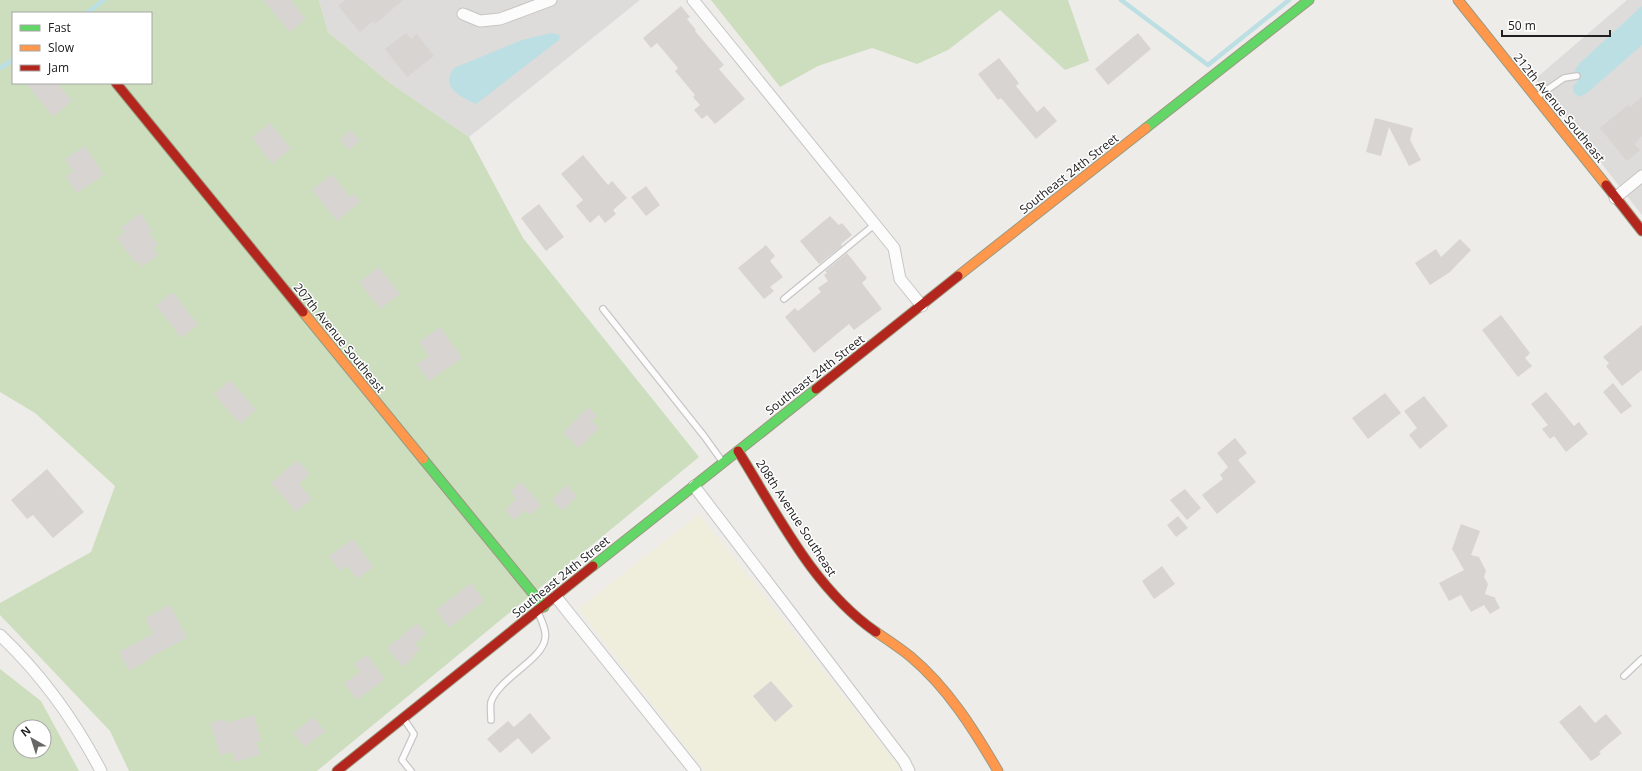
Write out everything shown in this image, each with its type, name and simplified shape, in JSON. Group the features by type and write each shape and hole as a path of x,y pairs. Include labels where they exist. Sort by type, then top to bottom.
{"street":[{"path":"462,14 480,21 500,19 551,0"},
{"path":"693,0 894,248 900,279 922,306"},
{"name":"Southeast 24th Street","path":"337,771 738,451 1309,0"},
{"name":"212th Avenue Southeast","path":"1458,0 1642,231"},
{"name":"207th Avenue Southeast","path":"117,84 541,609"},
{"path":"1615,198 1642,176"},
{"name":"208th Avenue Southeast","path":"738,451 800,550 824,583 845,607 862,621 898,646 934,678 960,712 998,771"},
{"path":"694,486 904,761 909,771"},
{"path":"556,597 695,771"},
{"path":"0,635 19,653 43,682 79,732 101,771"}],"lane":[{"path":"1536,98 1564,78 1577,76"},
{"path":"784,299 874,225"},
{"path":"603,309 704,436 723,463"},
{"path":"491,720 491,702 498,690 503,683 532,659 543,645 545,631 541,609"},
{"path":"1624,676 1642,659"},
{"path":"403,717 414,734 402,760 411,771"}],"shaded area":[{"path":"319,0 640,0 469,137 390,83 328,32"},
{"path":"1627,0 1642,0 1642,215 1535,79"}],"green space":[{"path":"0,0 319,0 328,32 390,83 469,137 523,238 699,457 317,771 129,771 110,731 0,615 0,603 91,552 115,486 35,413 0,392"},
{"path":"711,0 1068,0 1089,61 1065,70 1000,10 948,50 917,64 872,48 818,66 780,87"},
{"path":"699,514 900,767 900,771 705,771 578,609"},
{"path":"0,669 41,701 51,719 12,719 12,759 52,759 52,721 79,771 0,771"}],"water":[{"path":"1642,6 1642,45 1587,93 1579,97 1574,93 1573,87 1578,80 1575,70 1580,63"},
{"path":"551,33 560,35 559,40 476,104 458,95 451,86 449,81 450,75 454,68 522,40"}],"building":[{"path":"263,0 291,0 306,19 290,32"},
{"path":"345,0 403,0 375,24 373,21 360,32 338,6"},
{"path":"681,6 690,17 687,19 696,30 695,31 724,65 719,69 745,99 715,124 707,115 702,119 694,110 700,105 693,97 695,95 675,71 678,68 657,43 651,48 643,38"},
{"path":"406,33 411,39 417,34 434,56 407,77 385,49"},
{"path":"1138,33 1151,49 1108,85 1095,69"},
{"path":"999,58 1019,83 1016,86 1037,112 1044,106 1057,121 1036,139 1001,98 998,100 978,74"},
{"path":"27,84 58,84 72,101 53,117"},
{"path":"1642,97 1642,136 1634,144 1640,150 1627,161 1600,128 1628,105 1630,107"},
{"path":"1375,118 1413,128 1410,140 1421,160 1409,166 1389,127 1381,156 1366,152"},
{"path":"270,123 291,149 272,164 252,137"},
{"path":"351,130 360,141 348,150 340,139"},
{"path":"85,146 104,175 77,193 66,176 73,172 65,159"},
{"path":"583,155 608,185 612,181 627,198 613,210 616,214 605,223 599,215 590,223 576,206 583,200 561,174"},
{"path":"332,174 350,197 354,193 360,202 337,221 312,190"},
{"path":"646,186 660,205 646,216 631,197"},
{"path":"539,204 564,237 546,251 521,218"},
{"path":"140,213 152,230 149,233 158,245 153,249 158,255 142,267 138,261 135,263 117,238 125,232 121,228"},
{"path":"830,216 839,225 842,223 852,235 841,244 842,246 819,264 800,241"},
{"path":"1460,239 1471,250 1450,272 1430,285 1415,263 1436,249 1441,257"},
{"path":"766,245 775,256 770,261 783,277 770,287 774,291 764,299 738,268"},
{"path":"847,253 867,278 862,283 882,309 854,330 849,324 814,353 785,317 795,308 798,311 821,292 818,288 828,281 824,275 827,273 825,271"},
{"path":"379,267 400,294 380,309 359,282"},
{"path":"173,292 198,325 181,338 156,305"},
{"path":"1501,315 1530,353 1525,358 1532,366 1518,377 1482,330"},
{"path":"1642,325 1642,370 1622,386 1606,366 1609,363 1603,357"},
{"path":"440,327 462,358 429,381 417,364 429,356 419,342"},
{"path":"230,380 256,410 240,424 214,394"},
{"path":"1613,383 1632,406 1621,414 1603,392"},
{"path":"1546,392 1574,426 1579,422 1588,434 1566,452 1554,436 1550,439 1542,429 1548,425 1531,404"},
{"path":"1385,393 1401,413 1368,439 1352,418"},
{"path":"1424,396 1448,426 1420,449 1409,435 1417,428 1404,411"},
{"path":"588,407 597,416 592,421 599,428 579,448 563,433"},
{"path":"1235,438 1247,453 1238,460 1256,482 1217,514 1202,495 1223,479 1220,475 1228,467 1217,453"},
{"path":"297,460 310,474 299,484 312,499 296,512 271,483"},
{"path":"47,469 84,512 53,538 33,515 27,519 11,500"},
{"path":"521,482 541,505 530,515 525,510 514,520 505,510 516,499 510,492"},
{"path":"566,485 577,496 563,511 552,500"},
{"path":"1185,489 1201,508 1187,520 1170,500"},
{"path":"1178,516 1188,528 1176,537 1167,525"},
{"path":"1461,524 1480,531 1471,555 1479,557 1486,571 1484,577 1488,584 1485,594 1496,598 1495,599 1500,608 1490,614 1484,605 1471,612 1461,595 1449,601 1439,583 1464,570 1452,549"},
{"path":"353,539 373,567 357,579 347,566 340,571 329,556"},
{"path":"1162,566 1175,584 1154,599 1142,581"},
{"path":"471,583 484,601 449,628 436,610"},
{"path":"170,605 187,638 150,657 151,658 129,671 119,652 153,634 145,618"},
{"path":"417,623 426,634 415,643 420,650 413,655 415,656 403,667 387,648"},
{"path":"367,655 385,679 357,700 344,683 360,672 354,664"},
{"path":"771,681 793,706 775,722 753,696"},
{"path":"1580,705 1595,723 1606,714 1622,733 1599,752 1601,754 1591,761 1559,722"},
{"path":"530,713 551,738 532,754 518,738 500,753 487,739 508,721 514,727"},
{"path":"254,715 261,741 256,742 260,755 235,762 232,752 220,755 210,723 225,719 226,723"},
{"path":"314,717 325,732 304,747 293,733"}],"waterway":[{"path":"88,12 104,0"},
{"path":"1121,0 1208,65 1289,0"},
{"path":"0,68 12,61"}],"traffic: fast":[{"path":"1146,128 1309,0"},
{"path":"593,566 816,389"},
{"path":"423,459 544,607"}],"traffic: slow":[{"path":"1458,0 1606,185"},
{"path":"958,276 1146,128"},
{"path":"303,312 423,459"},
{"path":"876,632 911,657 937,682 970,725 998,771"}],"traffic: jam":[{"path":"117,84 303,312"},
{"path":"1606,185 1642,231"},
{"path":"816,389 958,276"},
{"path":"738,451 798,549 815,572 833,594 876,632"},
{"path":"337,771 593,566"}]}
